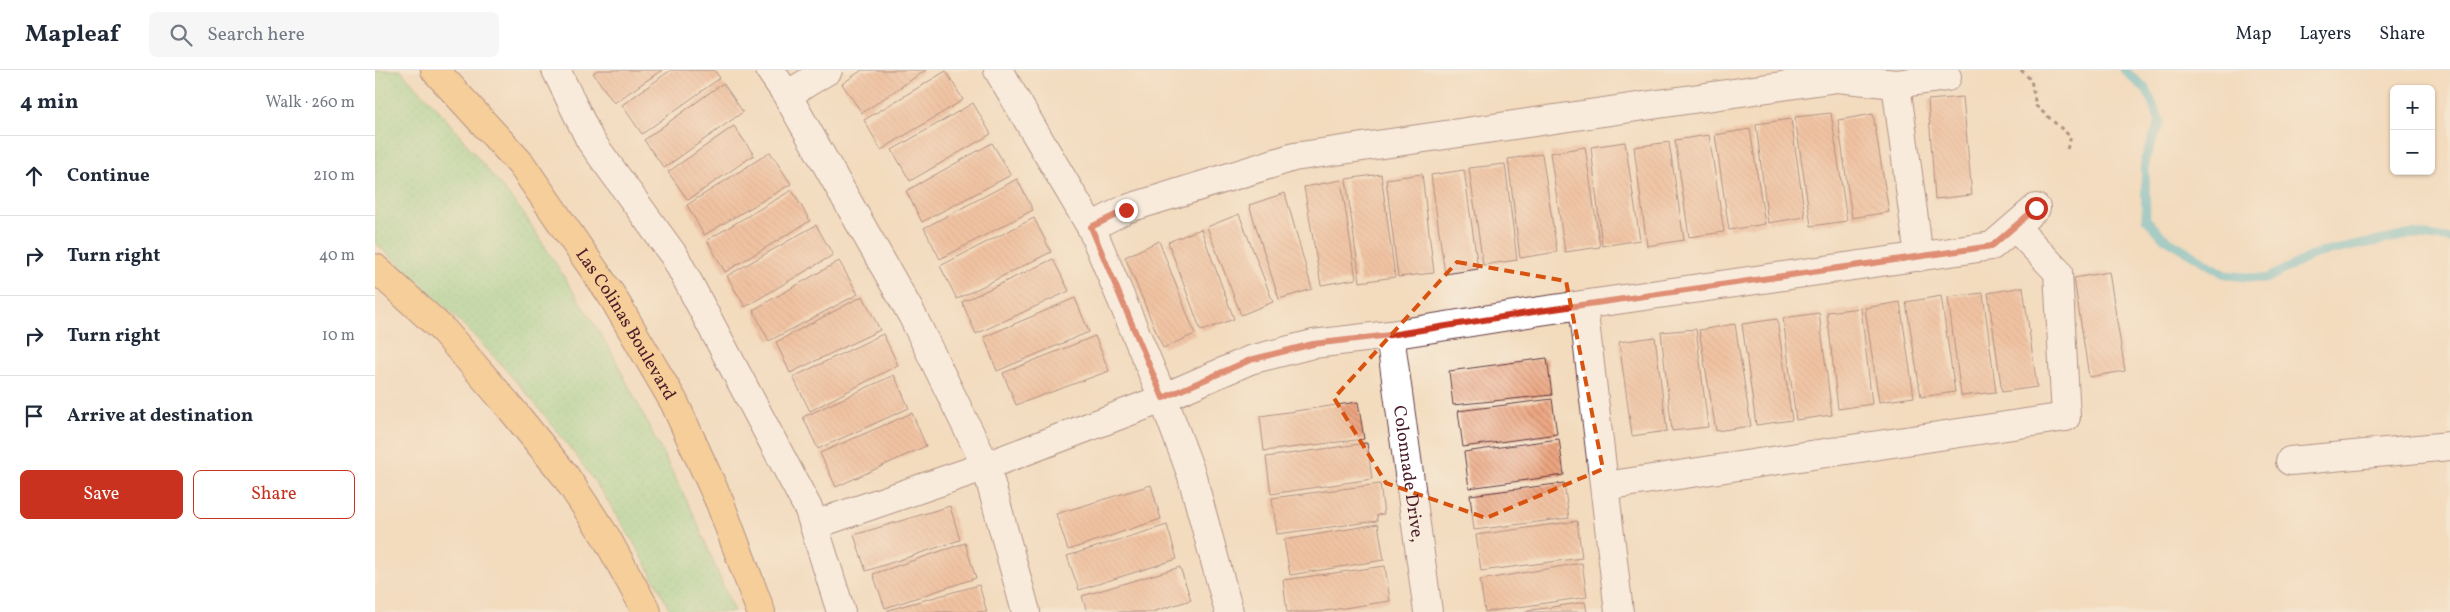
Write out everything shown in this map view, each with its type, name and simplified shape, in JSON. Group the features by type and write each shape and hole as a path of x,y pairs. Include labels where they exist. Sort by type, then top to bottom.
{"main road":[{"name":"Las Colinas Boulevard","path":"435,70 521,164 613,296 674,402 720,503 761,612"},
{"path":"375,268 444,331 509,405 564,474 606,537 647,612"}],"street":[{"path":"556,70 590,140 675,257 809,510 841,612"},
{"path":"769,70 787,95 912,315 986,466 1026,612"},
{"path":"787,95 828,70"},
{"path":"998,70 1091,227 1163,398 1191,473 1229,612"},
{"path":"1091,227 1126,210 1294,157 1837,78 1896,84 1947,77"},
{"path":"1896,84 1919,257"},
{"path":"814,525 986,466 1163,398 1250,360 1313,344 1390,335 1992,246 2036,208"},
{"path":"1605,486 2066,417 2058,272 2015,227"},
{"path":"1583,305 1619,612"},
{"name":"Colonnade Drive,","path":"1390,335 1428,612"},
{"path":"2290,461 2450,446"}],"path":[{"path":"2021,70 2031,80 2037,106 2071,136 2067,148"}],"highlighted area":[{"path":"1457,262 1566,281 1603,469 1486,518 1386,483 1334,398"}],"green space":[{"path":"375,70 400,70 437,108 524,214 610,349 694,515 734,612 671,612 613,508 579,459 542,412 462,324 375,243"}],"building":[{"path":"598,70 662,70 614,103 593,73"},
{"path":"671,70 714,70 720,78 642,134 622,105"},
{"path":"862,70 926,70 862,113 842,84"},
{"path":"946,71 963,100 881,150 864,120"},
{"path":"723,83 743,112 664,168 644,140"},
{"path":"1963,97 1972,195 1935,199 1928,100"},
{"path":"973,103 991,134 910,181 892,150"},
{"path":"1831,113 1847,221 1811,226 1795,117"},
{"path":"1873,114 1889,212 1852,218 1838,120"},
{"path":"1791,119 1805,217 1768,223 1756,124"},
{"path":"734,126 754,155 688,200 668,172"},
{"path":"1750,129 1765,224 1729,230 1715,135"},
{"path":"1709,135 1724,232 1689,237 1675,140"},
{"path":"1625,142 1640,240 1602,246 1591,147"},
{"path":"1669,142 1684,240 1647,246 1634,147"},
{"path":"992,143 1011,175 922,222 906,191"},
{"path":"1585,147 1600,247 1565,252 1550,153"},
{"path":"770,152 791,184 704,235 687,205"},
{"path":"1542,154 1557,252 1520,258 1508,159"},
{"path":"1505,164 1517,260 1483,265 1469,168"},
{"path":"1464,170 1478,269 1445,274 1431,175"},
{"path":"1381,174 1395,277 1360,282 1346,179"},
{"path":"1422,174 1434,273 1398,277 1386,179"},
{"path":"1017,179 1033,210 940,259 924,228"},
{"path":"1341,180 1356,279 1321,285 1304,187"},
{"path":"792,190 810,221 725,272 707,240"},
{"path":"1285,193 1312,289 1279,299 1249,205"},
{"path":"1239,214 1273,302 1241,315 1207,227"},
{"path":"1034,218 1051,252 957,299 940,266"},
{"path":"816,225 833,255 745,307 727,276"},
{"path":"1201,229 1234,319 1201,331 1168,242"},
{"path":"1159,241 1195,334 1163,348 1125,257"},
{"path":"1053,259 1069,291 976,334 962,302"},
{"path":"839,261 858,294 769,341 753,310"},
{"path":"2109,272 2125,371 2089,377 2074,278"},
{"path":"2023,287 2037,387 2002,392 1988,293"},
{"path":"1983,293 1996,392 1961,396 1948,297"},
{"path":"863,296 880,330 790,373 776,342"},
{"path":"1941,296 1955,392 1921,397 1906,302"},
{"path":"1075,298 1089,332 997,371 984,337"},
{"path":"1900,302 1914,397 1879,402 1865,308"},
{"path":"1861,308 1872,404 1838,409 1827,312"},
{"path":"1819,313 1832,415 1796,420 1783,318"},
{"path":"1777,319 1792,420 1756,425 1742,324"},
{"path":"1735,324 1751,426 1716,431 1699,330"},
{"path":"1696,329 1708,427 1672,431 1661,332"},
{"path":"883,334 898,365 810,411 793,377"},
{"path":"1095,336 1109,371 1016,405 1003,373"},
{"path":"1655,337 1667,431 1632,436 1619,342"},
{"path":"1547,358 1552,395 1453,405 1449,371"},
{"path":"894,375 909,408 818,449 803,417"},
{"path":"1552,399 1557,434 1463,447 1458,411"},
{"path":"1358,402 1364,439 1264,451 1260,416"},
{"path":"912,413 926,446 836,487 820,453"},
{"path":"1559,439 1564,475 1469,488 1464,452"},
{"path":"1367,443 1372,479 1271,494 1266,457"},
{"path":"1564,483 1569,518 1474,530 1470,495"},
{"path":"1380,484 1384,514 1377,515 1377,521 1277,534 1272,498"},
{"path":"1151,485 1161,519 1068,550 1056,514"},
{"path":"950,506 960,540 866,571 854,535"},
{"path":"1577,521 1582,558 1481,571 1476,535"},
{"path":"1378,524 1384,560 1290,575 1284,540"},
{"path":"1167,525 1177,559 1079,590 1067,556"},
{"path":"965,543 976,578 885,608 873,574"},
{"path":"1582,563 1587,597 1485,612 1480,580"},
{"path":"1385,566 1390,601 1318,612 1287,612 1283,580"},
{"path":"1180,567 1191,600 1152,612 1087,612 1082,596"},
{"path":"979,585 987,612 888,612 888,610"},
{"path":"1585,602 1587,612 1526,612 1526,611"}],"waterway":[{"path":"2124,70 2146,89 2160,121 2145,159 2146,219 2163,237 2226,275 2266,279 2315,254 2412,234 2450,239"}],"route":[{"path":"1126,210 1091,227 1163,398 1250,360 1313,344 1390,335 1540,311 1992,246 2036,208"}]}
